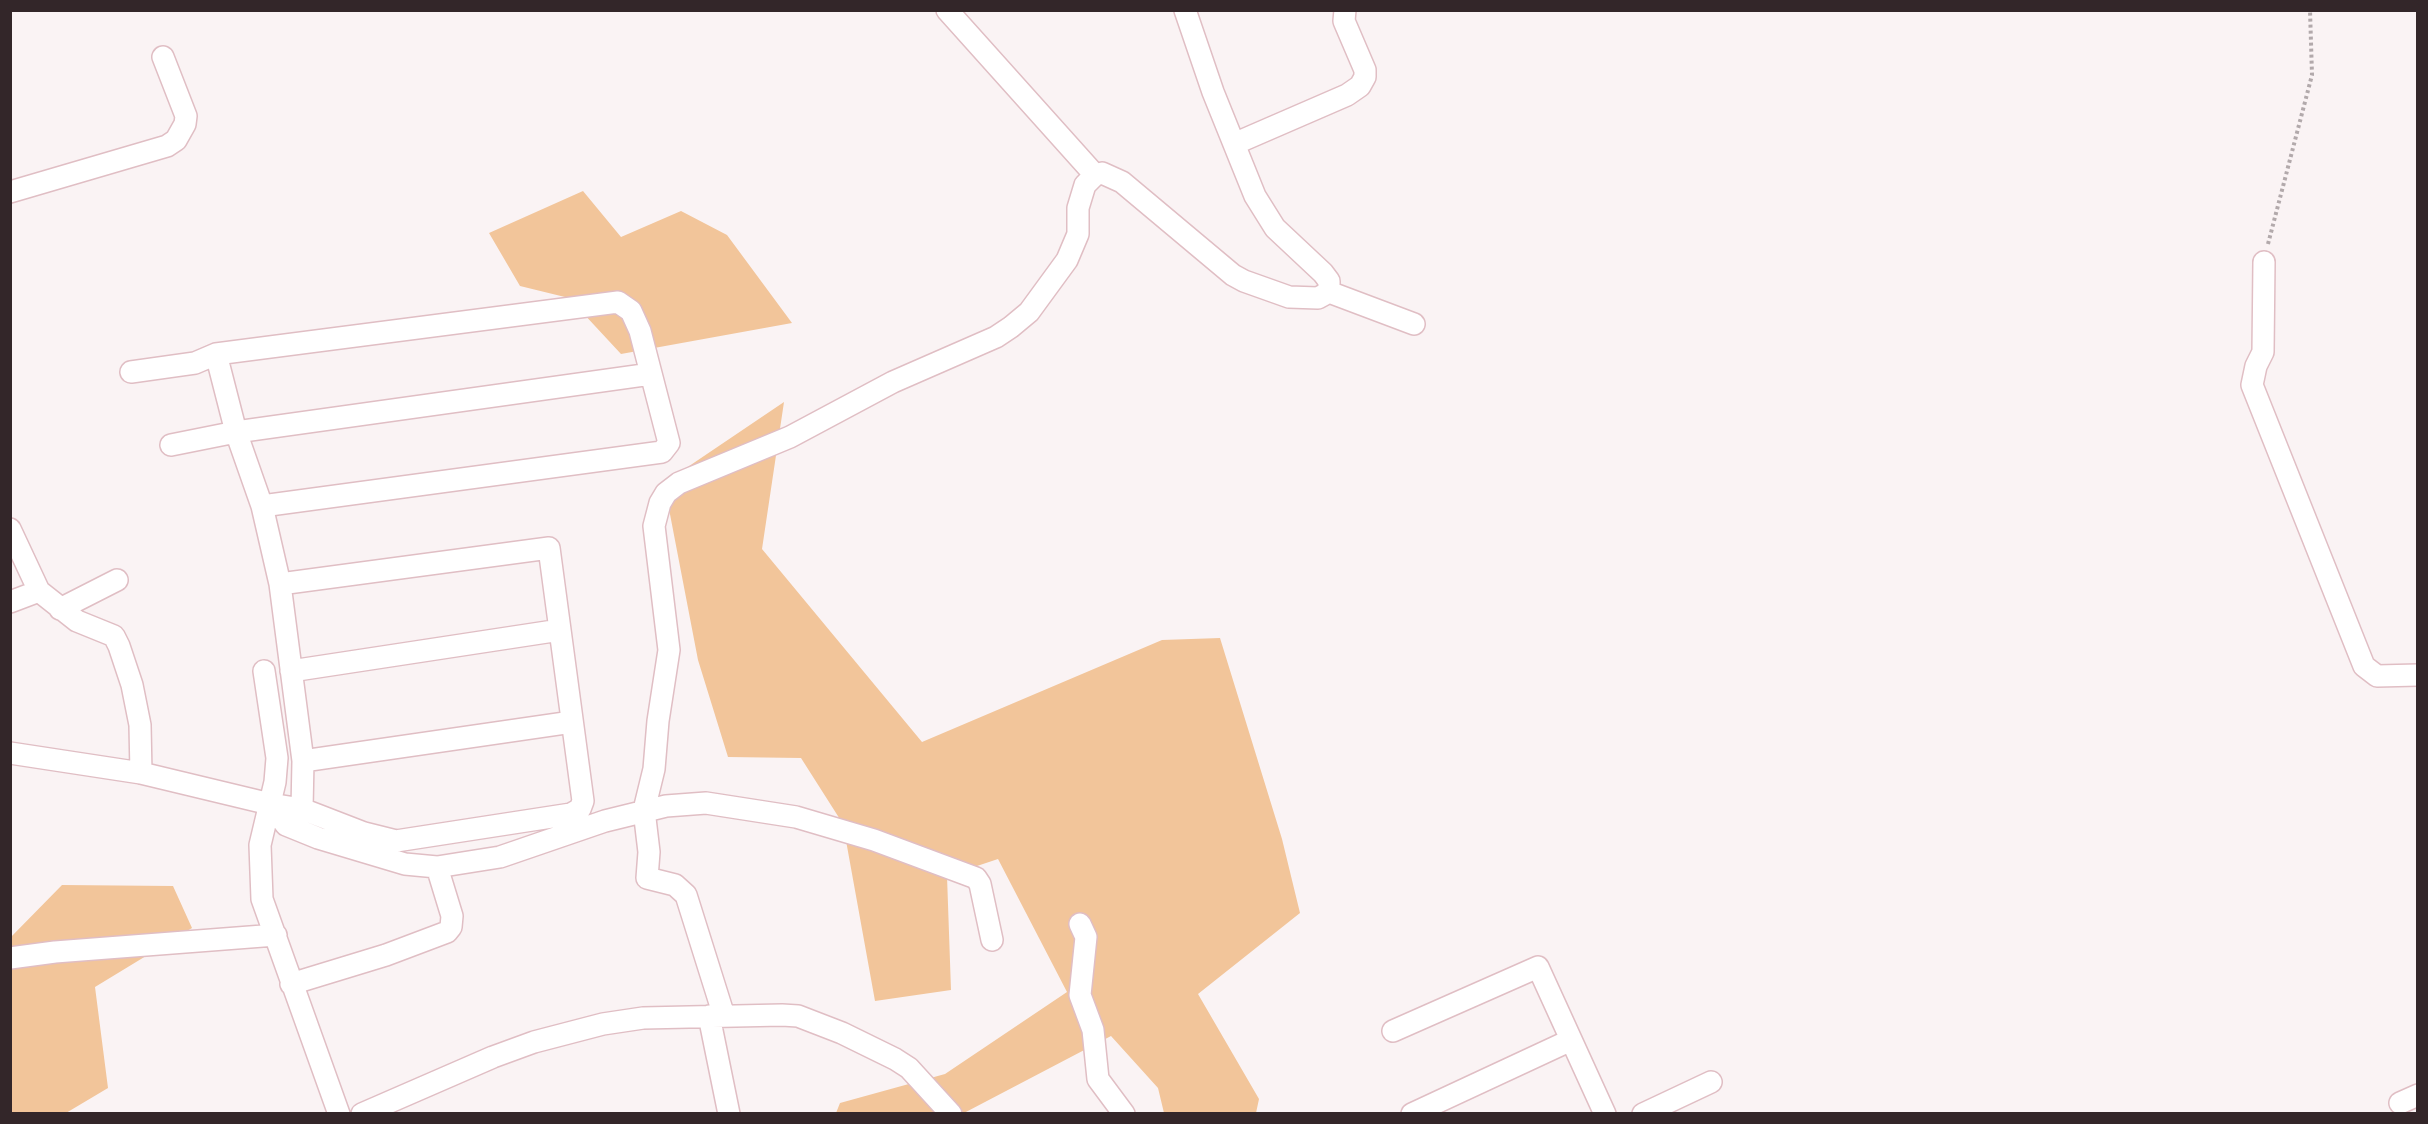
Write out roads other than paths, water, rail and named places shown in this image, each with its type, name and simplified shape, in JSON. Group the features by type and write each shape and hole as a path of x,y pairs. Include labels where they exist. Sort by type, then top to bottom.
{"street":[{"path":"947,10 1095,175"},
{"path":"1185,10 1255,196 1275,228 1323,273 1329,281 1329,292"},
{"path":"1234,144 1347,95 1360,86 1365,77 1365,70 1344,21 1345,10"},
{"path":"10,192 167,146 176,140 185,124 186,116 164,57"},
{"path":"729,1113 716,1016 686,895 675,885 647,878 649,852 644,810 654,769 658,721 669,650 654,526 660,503 666,493 679,483 790,437 893,382 996,337 1011,327 1029,312 1067,260 1078,234 1078,208 1085,185 1095,175 1102,173 1122,182 1233,275 1244,281 1289,297 1318,298 1329,292 1414,324"},
{"path":"2264,262 2263,352 2252,385 2364,666 2377,676 2418,675"},
{"path":"131,372 195,363 216,354 618,302 631,311 640,331 669,442 662,452 262,506"},
{"path":"216,354 236,432 262,506 280,584 303,760 302,809"},
{"path":"171,445 236,432 651,374"},
{"path":"10,529 39,591 77,621 114,636 132,685 140,725 141,773"},
{"path":"10,753 141,773 270,804 302,809 364,833 396,841 571,814 580,809 583,801 549,548 280,584"},
{"path":"60,609 117,580"},
{"path":"10,602 39,591"},
{"path":"291,671 560,630"},
{"path":"264,671 277,758 259,862 262,899 339,1113"},
{"path":"303,760 572,722"},
{"path":"270,804 286,825 318,838 405,864 437,867 500,857 644,810 705,803 796,817 874,840 976,878 980,884 992,940"},
{"path":"291,984 386,955 447,932 451,927 452,916 437,867"},
{"path":"1080,924 1086,937 1080,995 1093,1030 1098,1079 1125,1113"},
{"path":"10,958 55,952 276,935"},
{"path":"1393,1031 1538,967 1605,1113"},
{"path":"362,1113 493,1057 575,1031 634,1019 716,1016 798,1016 842,1033 909,1068 951,1113"},
{"path":"1412,1113 1571,1040"},
{"path":"1643,1113 1711,1082"}]}
